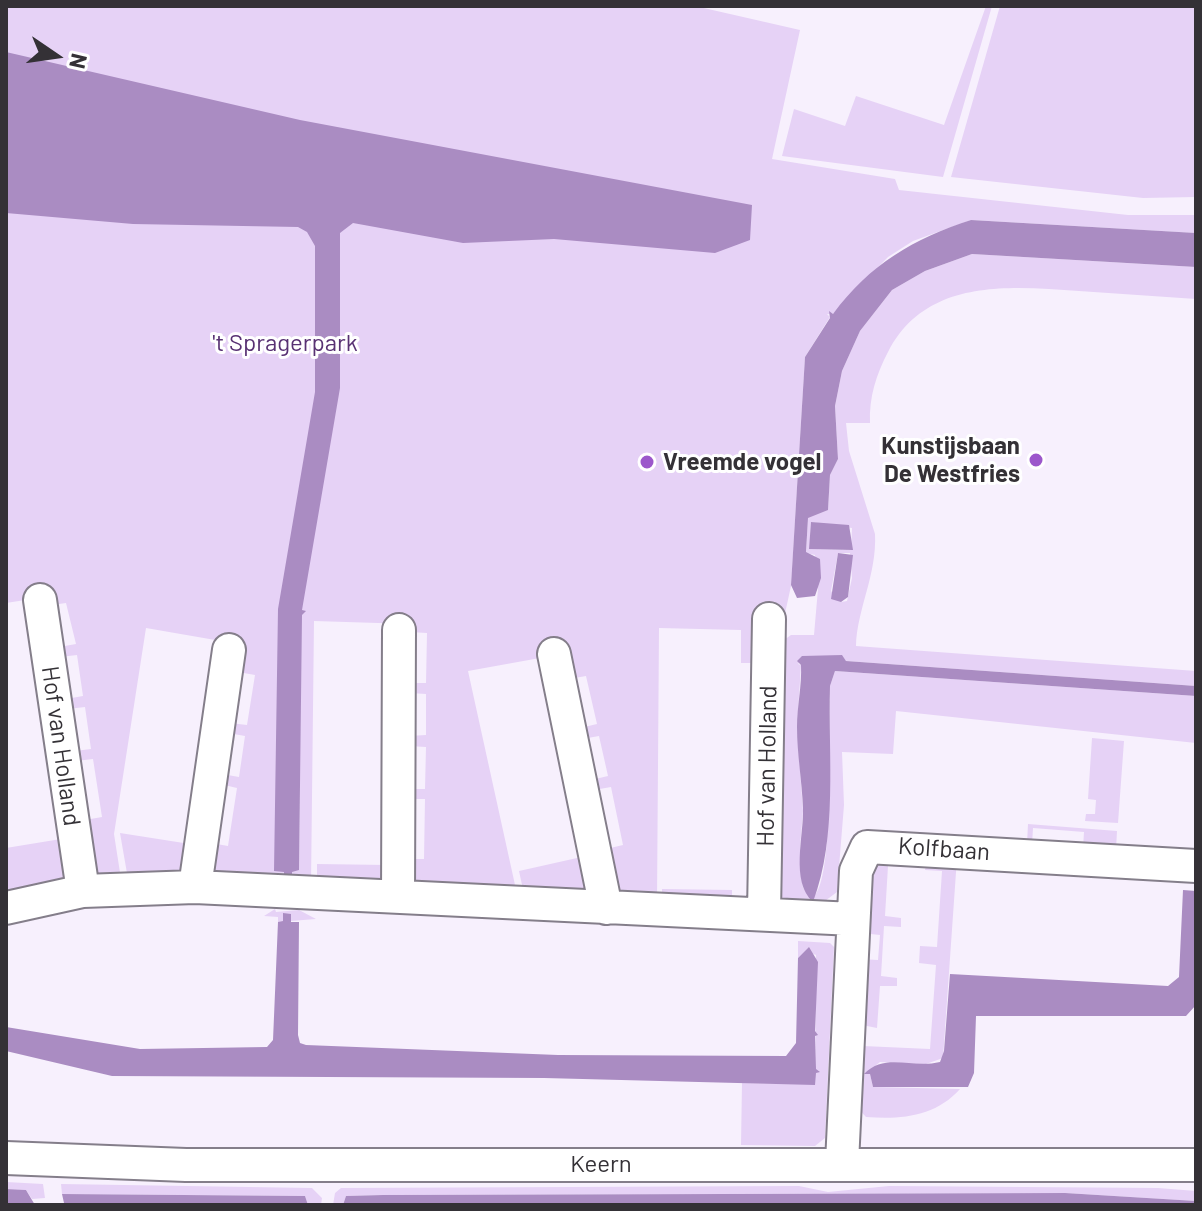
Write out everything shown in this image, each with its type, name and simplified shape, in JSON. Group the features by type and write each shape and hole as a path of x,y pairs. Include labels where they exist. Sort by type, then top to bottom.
{"street":[{"name":"Hof van Holland","path":"40,600 83,891"},
{"name":"Hof van Holland","path":"764,913 769,619"},
{"path":"398,897 399,630"},
{"path":"195,887 229,650"},
{"path":"554,654 606,908"},
{"name":"Kolfbaan","path":"842,1163 856,871 867,847 1196,866"},
{"path":"6,908 83,891 195,887 853,919"},
{"name":"Keern","path":"6,1158 186,1165 1196,1165"}],"green space":[{"name":"'t Spragerpark","path":"6,6 695,6 800,30 772,159 895,179 899,190 1128,215 1196,215 1196,233 971,220 913,241 888,257 833,314 827,314 830,317 805,357 791,586 784,618 761,663 741,663 741,630 659,628 657,901 620,895 614,886 606,849 623,845 611,787 594,790 591,780 608,776 599,736 582,739 580,728 597,724 586,676 569,679 551,656 468,671 517,894 413,884 408,859 424,859 425,799 408,799 408,789 425,789 426,747 409,746 409,736 426,735 426,694 410,693 410,683 426,683 427,633 410,632 410,624 314,621 311,884 212,873 211,843 228,846 237,788 220,784 222,774 239,777 245,736 228,733 230,723 247,725 255,675 238,672 221,641 146,628 114,834 121,879 102,877 96,873 85,820 102,817 93,759 76,761 75,751 91,749 85,707 68,709 66,699 83,696 77,655 60,657 59,647 76,644 66,603 52,605 38,598 6,603","holes":["301,622 299,869 292,871 292,878 284,872"]},
{"path":"986,6 992,6 943,177 782,156 794,109 845,126 856,96 944,125"},
{"path":"1000,6 1196,6 1196,197 1143,198 951,177"},
{"path":"972,254 1196,267 1196,299 1052,289 998,289 947,299 924,311 904,328 888,352 877,378 870,423 846,423 849,451 875,534 873,564 856,646 1196,671 1196,686 846,661 841,655 801,661 798,664 801,665 797,727 803,811 800,848 803,888 813,897 820,885 825,862 830,686 835,671 1196,696 1196,743 896,711 893,754 842,752 844,805 837,892 825,901 823,908 784,902 779,896 784,640 791,635 814,635 818,589 815,555 806,553 808,517 828,509 830,475 838,459 835,406 842,371 860,331 892,290 925,271","holes":["811,522 852,528 851,550 810,549","838,553 850,553 852,578 847,601 841,602 831,591"]},
{"path":"1092,738 1124,741 1118,823 1085,821 1086,814 1095,814 1096,800 1088,799"},
{"path":"1028,824 1117,831 1116,850 1083,848 1084,832 1033,828 1032,845 1027,844"},
{"path":"120,833 190,844 181,873 128,879"},
{"path":"67,838 66,881 6,895 6,848"},
{"path":"586,856 590,880 584,891 524,894 519,871"},
{"path":"874,858 904,862 905,867 888,866 885,916 901,918 901,927 884,926 881,976 897,978 897,986 880,986 877,1028 862,1025 860,959 878,960 880,935 861,933"},
{"path":"957,858 943,1058 926,1064 880,1062 865,1074 870,1074 873,1087 960,1089 929,1111 905,1117 866,1117 854,1104 863,1046 930,1049 936,965 919,963 920,946 937,947 942,871 925,870 926,865"},
{"path":"317,864 387,865 378,883 317,884"},
{"path":"662,889 732,890 732,903 662,900"},
{"path":"275,909 276,912 299,910 316,919 278,922 278,917 264,916"},
{"path":"798,941 830,943 834,947 825,1138 815,1146 741,1145 742,1083 815,1084 816,955 806,951 798,958"},
{"path":"6,1182 43,1184 45,1198 32,1199 26,1190 6,1189"},
{"path":"61,1184 312,1188 322,1198 321,1205 308,1205 305,1196 62,1194"},
{"path":"799,1186 828,1192 889,1186 1158,1188 1196,1191 1196,1201 1065,1193 383,1195 346,1196 343,1205 333,1205 335,1193 341,1188"}],"shaded area":[{"path":"6,52 300,120 752,205 750,240 715,253 554,239 463,243 353,223 340,233 340,388 302,610 306,611 302,615 299,870 292,872 292,878 284,878 284,872 274,871 278,609 315,392 315,246 307,232 298,227 133,224 6,213"},
{"path":"971,220 1196,233 1196,267 972,254 925,271 892,290 860,331 842,371 835,406 838,459 830,475 828,510 808,518 806,552 820,559 821,578 815,596 797,598 791,585 805,357 830,318 829,311 833,314 877,267 930,235"},
{"path":"811,522 849,525 853,550 809,549"},
{"path":"838,553 853,555 848,597 841,602 831,599"},
{"path":"842,655 846,661 1196,686 1196,696 835,671 830,686 829,823 821,877 813,902 806,893 800,870 803,808 797,727 801,665 797,661 802,656"},
{"path":"1183,890 1196,891 1196,1005 1186,1016 976,1016 974,1073 968,1087 873,1087 870,1074 864,1074 872,1067 890,1062 940,1062 944,1051 950,974 1168,986 1179,977"},
{"path":"283,913 291,914 291,922 299,922 298,1035 300,1043 306,1045 558,1055 786,1056 796,1043 798,958 809,947 818,962 815,1031 818,1035 815,1036 816,1069 820,1072 816,1073 815,1085 544,1078 112,1076 6,1051 6,1027 140,1049 267,1047 273,1040 278,922 283,921"},
{"path":"6,1189 26,1190 35,1205 6,1205"},
{"path":"1065,1193 1196,1201 1196,1205 343,1205 346,1196 383,1195"},
{"path":"62,1194 305,1196 308,1205 69,1205 64,1203"}],"place":[{"name":"Kunstijsbaan De Westfries","path":"1036,460"},
{"name":"Vreemde vogel","path":"647,462"}]}
